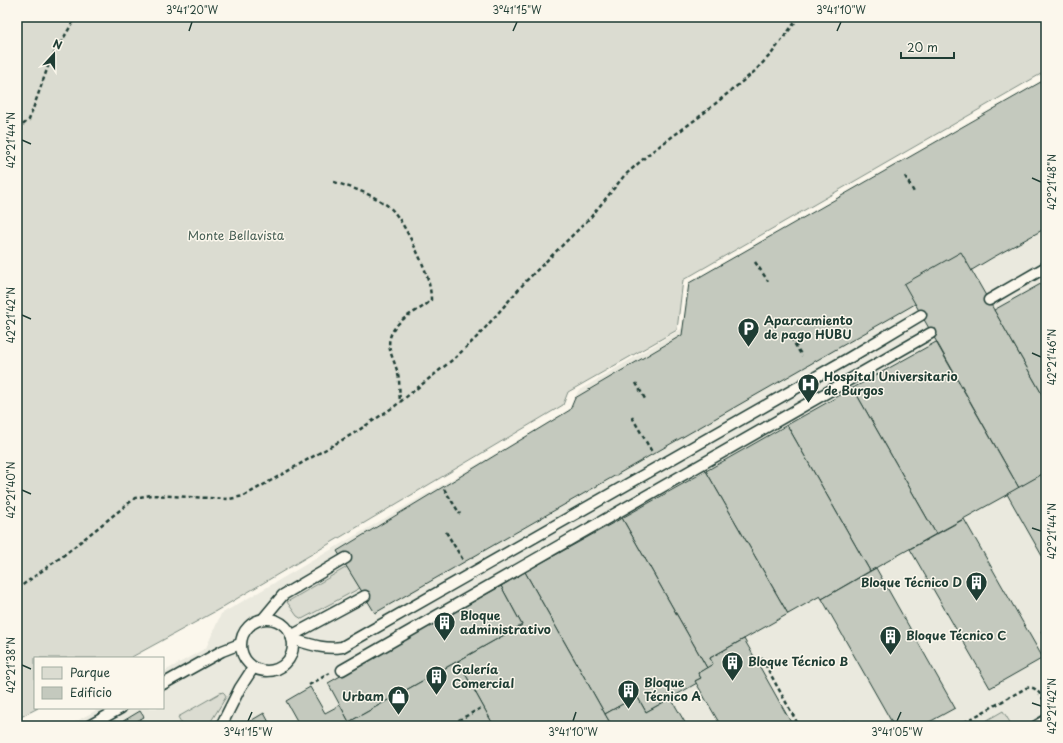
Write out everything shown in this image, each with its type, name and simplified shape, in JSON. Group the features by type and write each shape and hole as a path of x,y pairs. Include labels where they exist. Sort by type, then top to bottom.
{"lane":[{"path":"989,300 1046,267"},
{"path":"292,638 321,648 333,649 342,647 849,358 921,315"},
{"path":"339,670 931,333"},
{"path":"263,619 283,595 346,558"},
{"path":"292,638 365,596"},
{"path":"263,619 270,619 283,624 292,638 292,654 282,667 276,670 268,672 253,668 248,664 241,651 240,644 245,630 250,625 263,619"},
{"path":"164,683 222,651 240,644"},
{"path":"220,726 240,688 253,668"},
{"path":"89,726 119,709"},
{"path":"1036,726 1046,720"}],"path":[{"path":"17,129 29,120 50,61 76,17"},
{"path":"17,589 135,498 151,495 229,499 244,496 356,432 400,402 456,357 526,281 590,218 624,176 650,153 699,118 755,71 772,53 799,17"},
{"path":"905,176 915,194"},
{"path":"334,182 357,190 389,206 397,216 412,242 426,272 431,290 431,300 398,324 389,344 390,352 398,374 400,402"},
{"path":"755,262 768,281"},
{"path":"791,338 802,356"},
{"path":"636,383 645,399"},
{"path":"632,418 652,452"},
{"path":"444,489 460,514"},
{"path":"446,532 463,560"},
{"path":"756,660 761,657 799,726"},
{"path":"309,685 339,670"},
{"path":"958,726 1026,688 1030,687 1037,690 1046,704"},
{"path":"459,726 457,721 484,707"},
{"path":"835,726 843,721 850,722 853,726"}],"shaded area":[{"name":"Hospital Universitario de Burgos","path":"1046,79 1046,726 68,726 98,709 164,709 164,671 206,648 221,614 570,410 578,391 683,328 689,283"}],"green space":[{"name":"Monte Bellavista","path":"17,17 1046,17 1046,71 683,280 677,330 568,392 563,405 216,611 132,657 34,657 34,709 36,709 17,719"},
{"path":"347,567 360,588 302,619 297,616 287,602"},
{"path":"223,692 226,697 208,726 183,726 178,717"},
{"path":"1003,711 1011,724 1008,726 977,726"}],"building":[{"name":"Aparcamiento de pago HUBU","path":"1046,79 1046,228 375,613 337,551 570,410 575,398 682,335 689,283"},
{"path":"961,252 1046,401 1046,472 1019,488 904,284"},
{"path":"1046,281 1046,401 994,310"},
{"path":"936,342 1019,488 936,534 853,388"},
{"path":"853,388 936,534 870,571 787,425"},
{"path":"787,425 870,571 822,599 820,596 788,614 706,471"},
{"path":"706,471 788,614 710,658 713,664 707,668 622,518"},
{"path":"1046,472 1046,563 1007,494"},
{"path":"622,518 707,668 698,673 701,678 695,681 697,683 671,698 669,695 662,699 664,702 646,712 637,696 605,714 525,572"},
{"name":"Bloque Técnico D","path":"964,519 1043,658 990,688 910,549"},
{"name":"Bloque Técnico C","path":"876,568 955,708 922,726 894,726 822,599"},
{"path":"525,572 612,726 494,726 458,661 522,625 501,586"},
{"name":"Bloque administrativo","path":"501,586 522,625 349,722 328,683"},
{"path":"1046,629 1046,640 1041,631"},
{"name":"Bloque Técnico B","path":"744,639 793,726 721,726 695,681 701,678 698,673 713,664 710,658"},
{"name":"Galería Comercial","path":"458,661 494,726 300,726 286,701 310,687 325,713 340,705 349,722"},
{"name":"Bloque Técnico A","path":"669,695 687,726 612,726 605,714 637,696 646,712 664,702 662,699"},
{"path":"140,711 144,717 128,726 115,726"},
{"path":"264,713 271,726 242,726"}],"place":[{"name":"Aparcamiento de pago HUBU","path":"749,348"},
{"name":"Hospital Universitario de Burgos","path":"809,404"},
{"name":"Bloque Técnico D","path":"977,602"},
{"name":"Bloque administrativo","path":"445,642"},
{"name":"Bloque Técnico C","path":"890,656"},
{"name":"Bloque Técnico B","path":"732,682"},
{"name":"Galería Comercial","path":"436,696"},
{"name":"Bloque Técnico A","path":"628,710"},
{"name":"Urbam","path":"399,716"}]}
